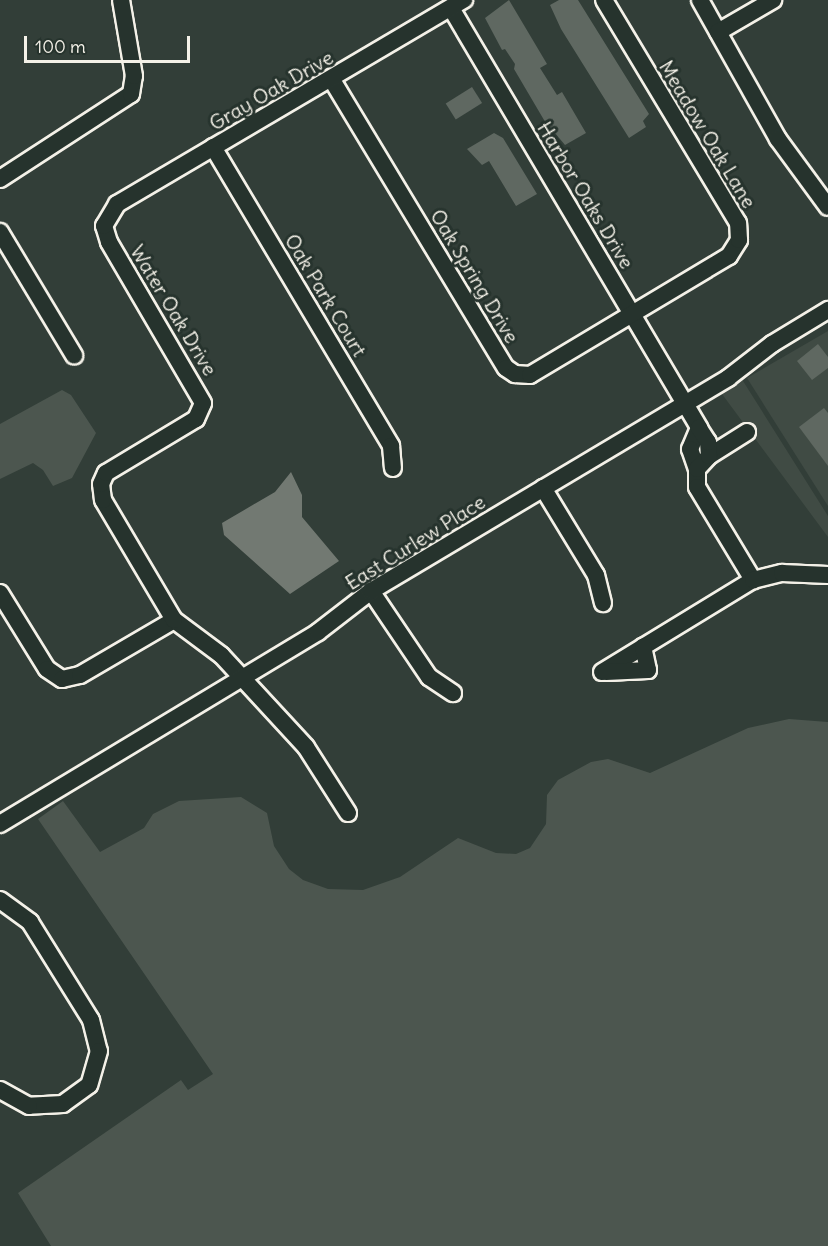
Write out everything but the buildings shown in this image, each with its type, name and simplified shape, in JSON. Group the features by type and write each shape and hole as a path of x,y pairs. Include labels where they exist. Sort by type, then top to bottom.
{"street":[{"path":"0,179 131,94 134,76 121,0"},
{"name":"Meadow Oak Lane","path":"604,0 740,231 738,244 729,256 633,314"},
{"path":"700,0 778,139 828,207"},
{"path":"718,32 773,0"},
{"name":"Harbor Oaks Drive","path":"457,4 708,442 709,456"},
{"name":"Gray Oak Drive","path":"105,221 117,204 298,96 332,80 457,4"},
{"name":"Oak Spring Drive","path":"332,80 506,368 515,374 530,375 633,314"},
{"name":"Oak Park Court","path":"213,147 391,446 393,468"},
{"name":"Water Oak Drive","path":"105,221 109,242 203,403 196,418 111,469 101,484 103,500 174,620 221,655 306,747 348,813"},
{"path":"0,232 74,355"},
{"name":"East Curlew Place","path":"0,824 325,628 371,591 685,403 825,316"},
{"path":"699,428 690,449 697,469 698,487 753,580"},
{"path":"697,469 709,456 747,432"},
{"path":"543,488 596,575 603,603"},
{"path":"643,647 753,580 782,573 828,575"},
{"path":"371,591 429,677 453,693"},
{"path":"0,593 47,669 62,679 80,675 174,620"},
{"path":"0,900 23,914 35,929 91,1020 99,1051 90,1085 63,1104 29,1106 0,1090"}],"shaded area":[{"path":"828,331 828,506 747,378"},
{"path":"744,375 743,381 828,516 828,537 719,390"},
{"path":"62,390 71,395 96,433 72,478 53,486 43,470 33,463 0,479 0,424"},
{"path":"291,472 302,495 302,517 339,561 290,594 224,535 222,523 275,492"},
{"path":"789,719 828,722 828,1246 51,1246 18,1193 181,1080 188,1090 213,1074 38,819 63,801 100,852 144,828 153,814 179,801 241,797 267,813 274,846 289,869 303,880 328,889 363,890 400,877 458,838 496,853 516,854 530,848 546,824 547,795 558,780 591,762 608,759 650,773 748,728"}]}
